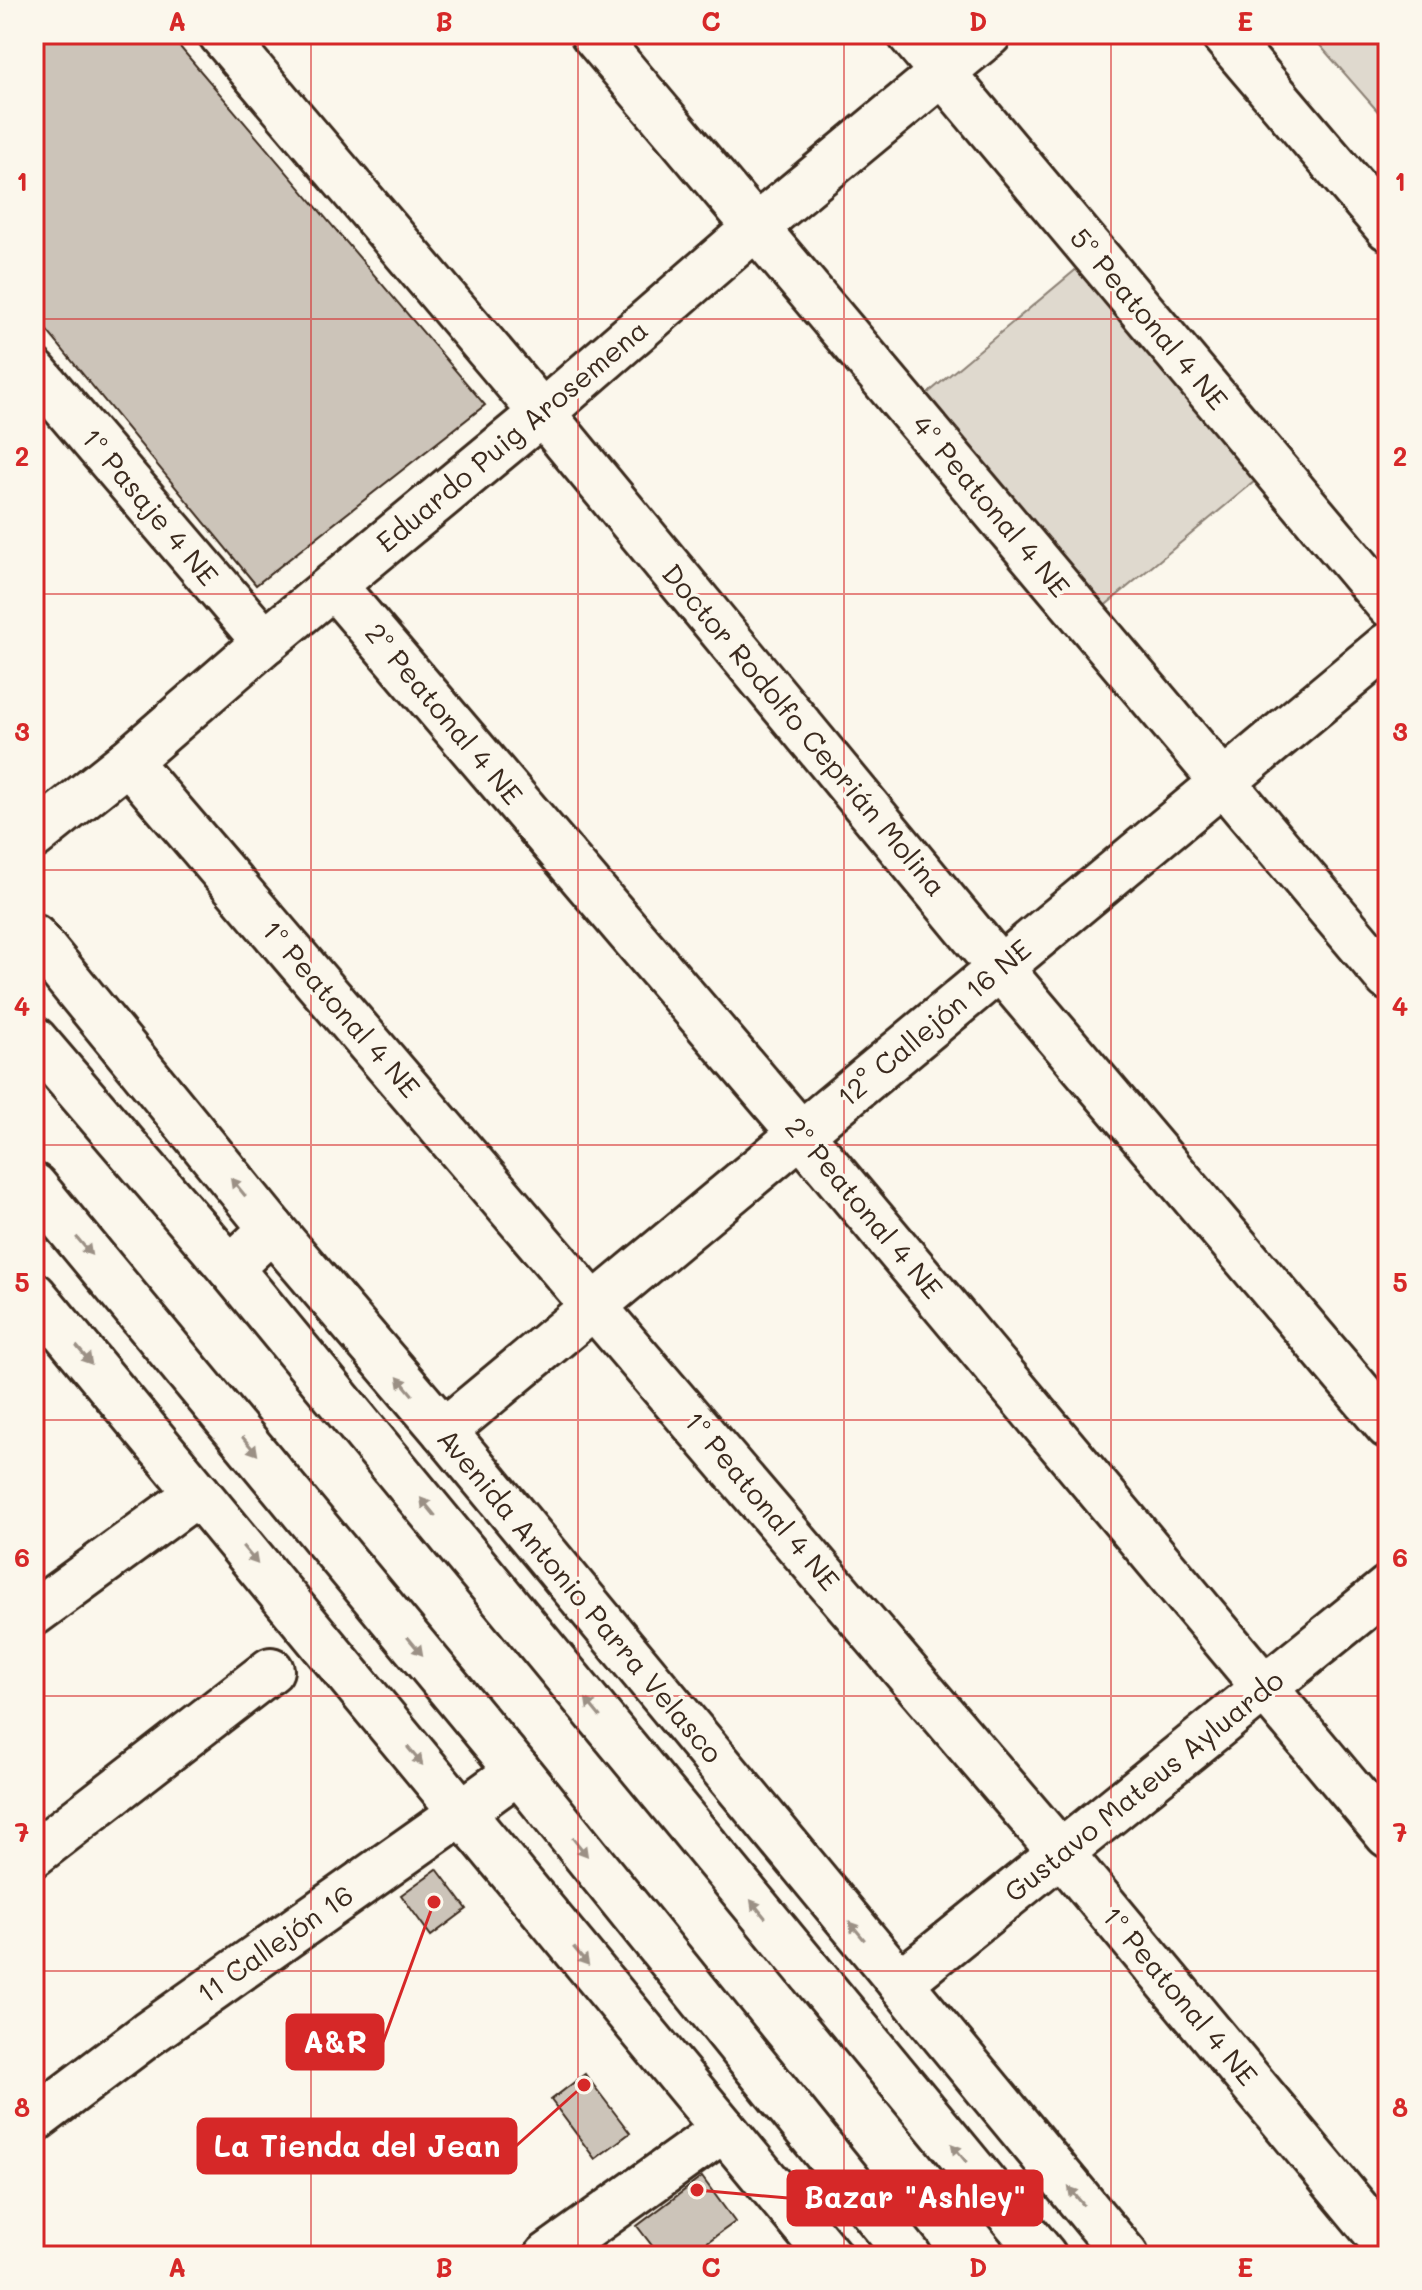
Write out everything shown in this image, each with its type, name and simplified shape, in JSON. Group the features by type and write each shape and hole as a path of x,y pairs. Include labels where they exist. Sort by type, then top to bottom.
{"street":[{"name":"Doctor Rodolfo Ceprián Molina","path":"221,34 542,413 1000,968 1388,1426"},
{"name":"4º Peatonal 4 NE","path":"593,34 1388,978"},
{"name":"5º Peatonal 4 NE","path":"910,34 1388,604"},
{"name":"Eduardo Puig Arosemena","path":"34,836 128,761 265,642 542,413 756,227 989,34"},
{"path":"1223,34 1388,228"},
{"name":"1º Pasaje 4 NE","path":"34,371 265,642"},
{"name":"2º Peatonal 4 NE","path":"334,586 801,1134 1388,1835"},
{"name":"12° Callejón 16 NE","path":"444,1431 1388,645"},
{"name":"1º Peatonal 4 NE","path":"128,761 1061,1853 1388,2247"},
{"name":"Avenida Antonio Parra Velasco","path":"34,937 272,1229 444,1431 1126,2256"},
{"path":"34,1039 230,1268 1044,2256"},
{"path":"34,1186 518,1771 909,2256"},
{"path":"230,1268 272,1229"},
{"path":"34,1295 829,2256"},
{"path":"34,1613 198,1493"},
{"name":"Gustavo Mateus Ayluardo","path":"900,1983 1388,1588"},
{"path":"34,1854 271,1670"},
{"name":"11 Callejón 16","path":"34,2120 148,2034 518,1771"},
{"path":"547,2256 724,2129"}],"shaded area":[{"path":"1310,34 1388,34 1388,123"},
{"path":"1085,262 1261,476 1102,608 927,394"}],"building":[{"path":"34,34 169,34 485,405 256,585 34,315"},
{"path":"437,1869 467,1909 431,1936 401,1895"},
{"path":"585,2074 630,2133 595,2159 551,2100"},
{"path":"702,2177 735,2222 688,2256 660,2256 637,2226"}],"place":[{"name":"A&R","path":"434,1902"},
{"name":"La Tienda del Jean","path":"584,2085"},
{"name":"Bazar \"Ashley\"","path":"697,2190"}]}
